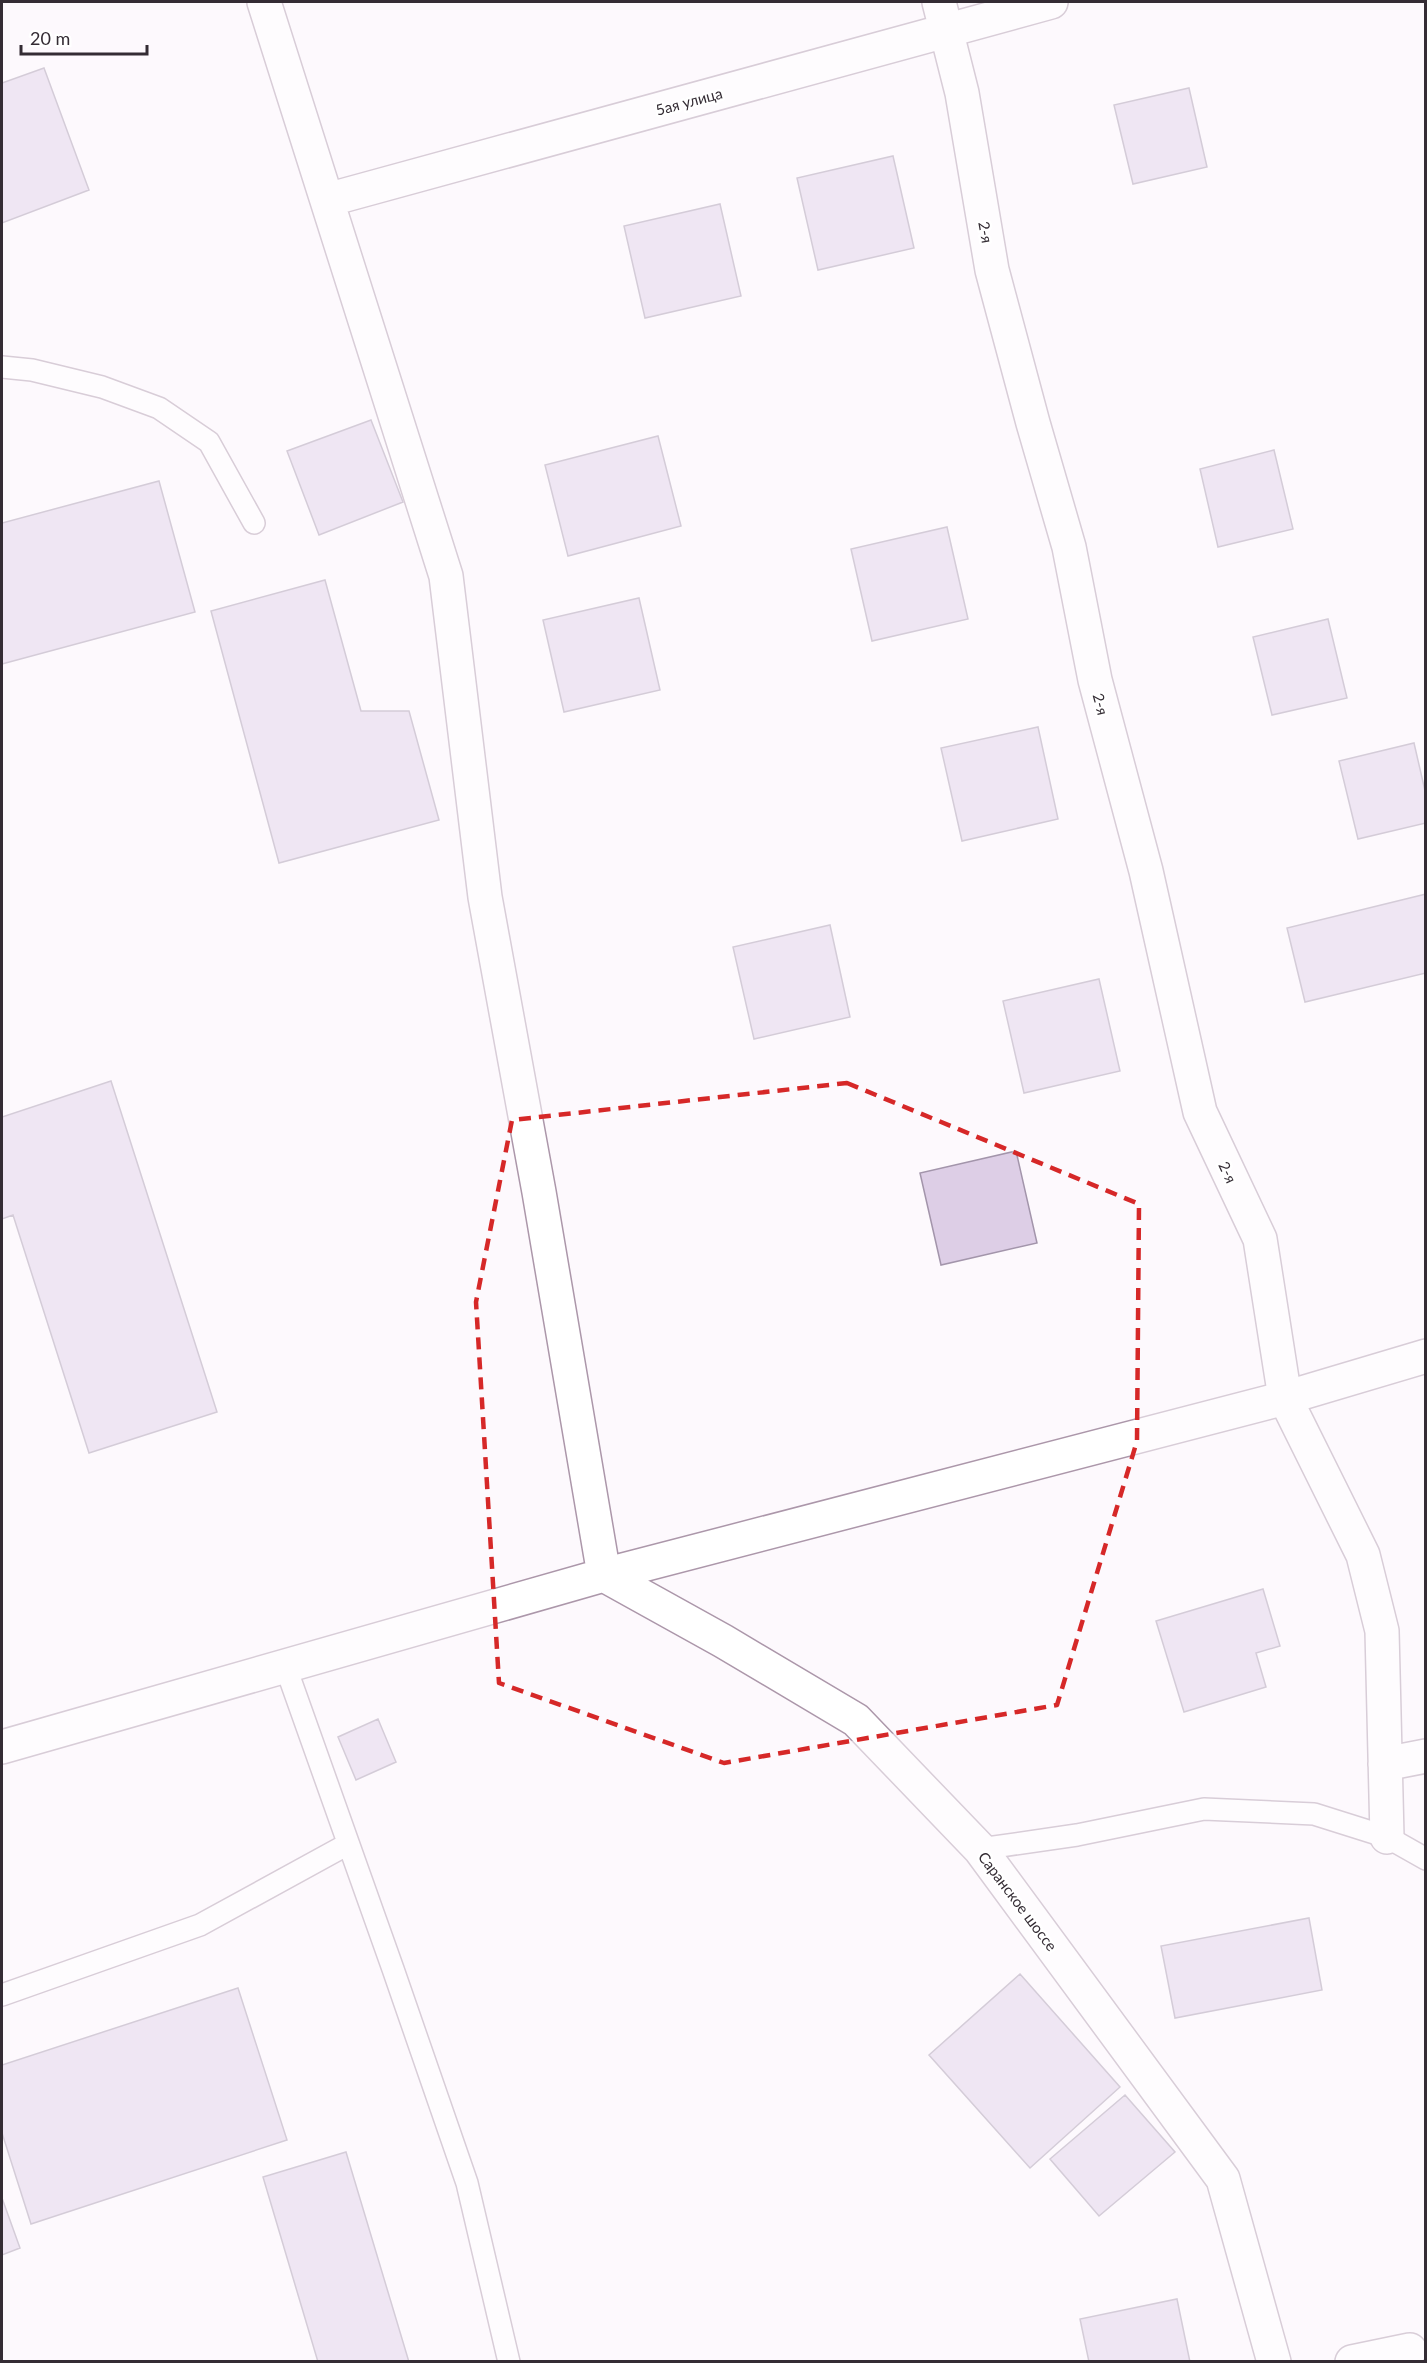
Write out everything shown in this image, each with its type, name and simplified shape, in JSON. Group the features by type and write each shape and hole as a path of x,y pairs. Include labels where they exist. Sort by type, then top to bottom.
{"street":[{"path":"264,2 446,576 485,897 539,1192 604,1575"},
{"name":"5ая улица","path":"327,200 942,16 1051,2"},
{"name":"2-я","path":"942,16 962,93 992,270 1069,547 1095,680 1146,871 1200,1112 1260,1239 1285,1398 1363,1555 1382,1631 1387,1838"},
{"path":"2,1747 604,1575 1285,1398 1425,1356"},
{"name":"Саранское шоссе","path":"604,1575 723,1641 856,1720 980,1849 1223,2179 1274,2361"},
{"path":"1385,1764 1425,1756"},
{"path":"1352,2361 1416,2356"}],"lane":[{"path":"2,367 32,370 102,387 159,408 209,442 254,523"},
{"path":"285,1665 467,2183 509,2361"},
{"path":"980,1849 1077,1835 1204,1809 1314,1814 1387,1838 1425,1859"},
{"path":"2,1995 201,1925 348,1844"}],"highlighted area":[{"path":"847,1083 1139,1204 1137,1441 1057,1705 724,1763 499,1683 476,1302 512,1120"}],"building":[{"path":"44,68 89,190 2,223 2,83"},
{"path":"1189,88 1207,167 1133,184 1114,105"},
{"path":"893,156 914,248 818,270 797,178"},
{"path":"720,204 741,296 645,318 624,226"},
{"path":"371,420 403,502 319,535 287,451"},
{"path":"658,436 681,526 568,556 545,465"},
{"path":"1274,450 1293,529 1218,547 1200,469"},
{"path":"159,481 195,612 2,664 2,523"},
{"path":"947,527 968,619 872,641 851,549"},
{"path":"325,580 361,711 409,711 439,820 279,863 211,611"},
{"path":"639,598 660,690 564,712 543,620"},
{"path":"1328,619 1347,698 1272,715 1253,637"},
{"path":"1038,727 1058,819 962,841 941,748"},
{"path":"1414,743 1426,795 1426,823 1358,839 1339,761"},
{"path":"1426,894 1426,973 1305,1002 1287,928"},
{"path":"830,925 850,1017 754,1039 733,947"},
{"path":"1099,979 1120,1071 1024,1093 1003,1001"},
{"path":"111,1081 217,1412 89,1453 13,1215 2,1219 2,1117"},
{"path":"1016,1151 1037,1243 941,1265 920,1173"},
{"path":"1263,1589 1280,1646 1256,1653 1266,1687 1184,1712 1156,1621"},
{"path":"378,1719 396,1762 356,1780 338,1737"},
{"path":"1309,1918 1322,1990 1175,2018 1161,1946"},
{"path":"1020,1974 1120,2087 1030,2168 929,2055"},
{"path":"238,1988 287,2140 31,2224 2,2133 2,2065"},
{"path":"1125,2095 1175,2152 1099,2216 1050,2159"},
{"path":"346,2152 409,2362 318,2362 263,2177"},
{"path":"2,2198 20,2248 2,2255"},
{"path":"1177,2299 1190,2362 1089,2362 1080,2319"}]}
